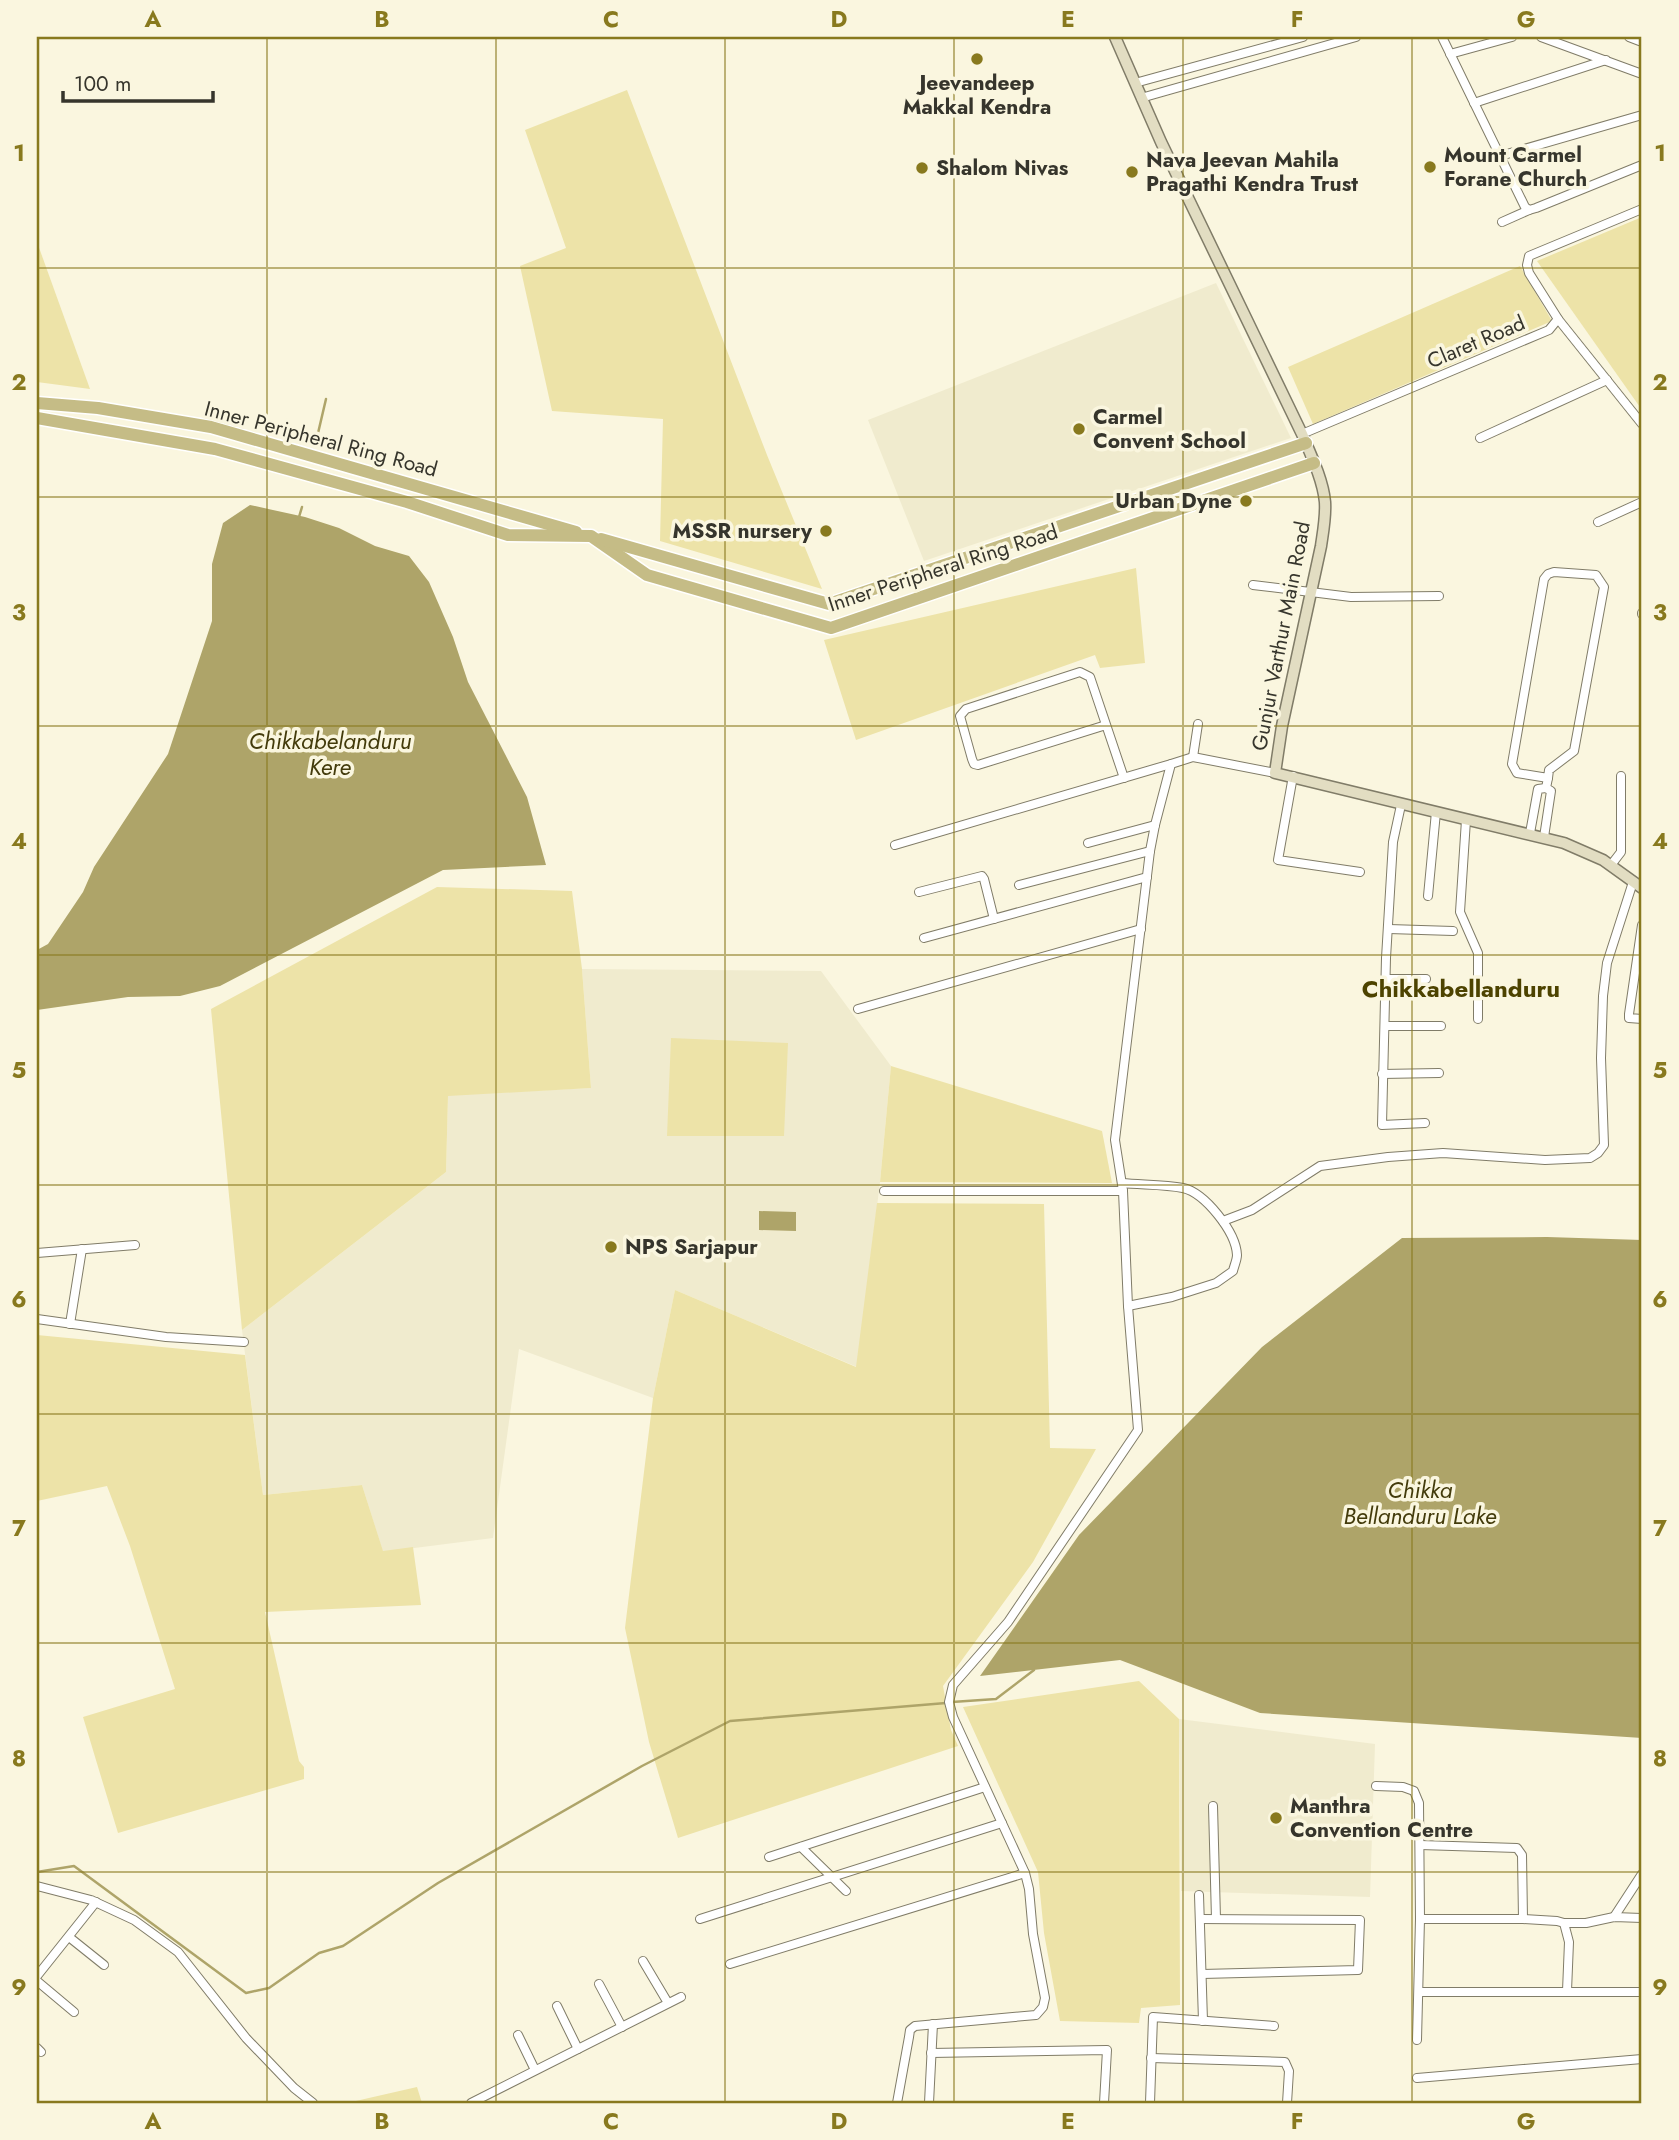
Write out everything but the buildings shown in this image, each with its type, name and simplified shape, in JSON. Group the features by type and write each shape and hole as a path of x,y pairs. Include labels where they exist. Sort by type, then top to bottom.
{"main road":[{"name":"Gunjur Varthur Main Road","path":"1115,37 1219,264 1304,439 1325,500 1324,524 1282,726 1275,773 1564,843 1603,860 1638,885"},
{"name":"Inner Peripheral Ring Road","path":"37,402 98,408 212,427 829,604 1304,439"},
{"name":"Inner Peripheral Ring Road","path":"37,418 215,449 407,502 508,535 591,536 646,575 831,628 1314,463"}],"street":[{"path":"1135,83 1303,37"},
{"path":"1141,97 1356,37"},
{"path":"1442,37 1525,207 1529,210"},
{"path":"1450,54 1512,37"},
{"path":"1541,37 1642,74"},
{"path":"1629,37 1642,42"},
{"path":"1474,103 1606,60"},
{"path":"1500,156 1642,115"},
{"path":"1502,222 1642,165"},
{"name":"Claret Road","path":"1304,439 1549,330 1558,319 1529,273 1529,256 1642,209"},
{"path":"1558,319 1642,424"},
{"path":"1480,438 1607,380"},
{"path":"1598,522 1642,502"},
{"path":"1546,788 1548,778 1549,770 1574,751 1604,587 1596,575 1554,572 1544,579 1512,764 1517,773 1548,778"},
{"path":"1253,585 1351,597 1439,596"},
{"path":"1106,725 978,765 974,764 972,759 960,716 966,709 1080,672 1090,677 1125,778"},
{"path":"1193,757 1198,724"},
{"path":"895,845 1193,757 1275,773"},
{"path":"897,2103 910,2030 915,2025 1036,2015 1045,1998 1025,1873 953,1717 949,1702 953,1685 1008,1622 1138,1430 1122,1187 1115,1140 1150,852 1171,764"},
{"path":"1293,776 1278,860 1360,872"},
{"path":"1611,866 1620,852 1621,776"},
{"path":"1530,833 1538,789 1546,788 1551,791 1544,837"},
{"path":"1401,805 1393,842 1382,1125 1425,1124"},
{"path":"1428,896 1436,812"},
{"path":"1466,820 1460,912 1478,953 1478,1019"},
{"path":"1088,842 1155,825"},
{"path":"1019,885 1150,852"},
{"path":"919,892 982,876 994,919"},
{"path":"924,938 1147,877"},
{"path":"1223,1221 1252,1210 1320,1166 1443,1153 1545,1160 1590,1158 1598,1153 1604,1145 1601,1058 1607,963 1638,885"},
{"path":"1642,925 1629,1018 1642,1019"},
{"path":"859,1009 1141,929"},
{"path":"1389,929 1453,931"},
{"path":"1387,979 1426,979"},
{"path":"1386,1026 1441,1026"},
{"path":"1382,1074 1439,1073"},
{"path":"884,1191 1185,1188 1198,1196 1223,1221 1233,1238 1237,1255 1233,1271 1216,1283 1172,1297 1128,1306"},
{"path":"37,1253 135,1245"},
{"path":"70,1324 82,1249"},
{"path":"37,1319 166,1337 244,1342"},
{"path":"1376,1786 1403,1787 1414,1791 1419,1803 1417,2040"},
{"path":"769,1857 985,1787"},
{"path":"1213,1806 1216,1919"},
{"path":"701,1919 1002,1823"},
{"path":"1420,1845 1517,1848 1522,1855 1522,1919"},
{"path":"801,1847 846,1891"},
{"path":"730,1964 1025,1873"},
{"path":"1614,1917 1642,1874"},
{"path":"37,1886 96,1902 134,1920 178,1952 246,2038 313,2103"},
{"path":"1199,1895 1203,2021"},
{"path":"74,2011 37,1979 96,1902"},
{"path":"1420,1919 1522,1919 1586,1923 1614,1917 1642,1918"},
{"path":"1200,1919 1360,1920 1358,1970 1202,1975"},
{"path":"1564,1923 1569,1942 1567,1991"},
{"path":"69,1937 104,1965"},
{"path":"643,1961 668,2004"},
{"path":"599,1984 622,2027"},
{"path":"1419,1992 1642,1992"},
{"path":"471,2103 681,1997"},
{"path":"557,2006 578,2049"},
{"path":"1150,2103 1153,2017 1273,2026"},
{"path":"929,2103 933,2024"},
{"path":"518,2035 536,2070"},
{"path":"931,2053 1107,2050 1104,2103"},
{"path":"1152,2058 1285,2062 1289,2071 1287,2103"},
{"path":"1417,2078 1642,2059"}],"shaded area":[{"path":"627,90 767,455 822,589 660,541 663,419 552,411 520,266 566,248 525,130"},
{"path":"1642,217 1642,410 1537,261"},
{"path":"37,242 90,389 37,382"},
{"path":"1520,266 1552,321 1313,424 1288,367"},
{"name":"Carmel Convent School","path":"1216,283 1291,438 924,561 868,420"},
{"path":"1136,568 1145,663 1100,668 1095,655 856,740 824,640"},
{"path":"437,887 572,891 582,969 591,1088 448,1096 446,1172 242,1330 211,1009"},
{"name":"NPS Sarjapur","path":"582,969 821,971 891,1066 857,1367 675,1290 653,1398 519,1349 493,1538 383,1552 362,1485 263,1495 242,1330 446,1172 448,1095 591,1088"},
{"path":"671,1038 788,1043 784,1136 667,1136"},
{"path":"891,1066 1102,1131 1112,1183 880,1182"},
{"path":"877,1203 1044,1204 1050,1448 1096,1449 1033,1562 943,1686 951,1730 958,1746 678,1838 649,1742 625,1628 653,1398 675,1290 856,1367"},
{"path":"37,1335 245,1355 263,1495 362,1485 383,1551 413,1547 421,1605 265,1612 299,1761 304,1767 304,1779 118,1833 83,1717 175,1689 130,1546 107,1486 37,1501"},
{"path":"1139,1681 1179,1719 1180,2005 1141,2008 1139,2023 1060,2021 1044,1933 1038,1872 963,1707"},
{"name":"Manthra Convention Centre","path":"1179,1719 1375,1744 1370,1897 1181,1891"},
{"path":"417,2087 422,2103 347,2103"}],"water":[{"name":"Chikkabelanduru Kere","path":"250,505 305,517 339,528 375,546 409,556 429,582 453,637 468,682 527,797 546,865 443,870 220,986 180,996 128,997 37,1010 37,950 48,944 83,892 94,867 168,754 212,621 212,564 223,523"},
{"path":"759,1211 796,1212 796,1231 759,1230"},
{"name":"Chikka Bellanduru Lake","path":"1547,1237 1642,1240 1642,1738 1260,1713 1120,1660 980,1676 1079,1535 1262,1347 1402,1238"}],"waterway":[{"path":"315,446 326,399"},
{"path":"299,517 302,507"},
{"path":"952,1702 996,1699 1034,1670"},
{"path":"37,1872 74,1866 246,1993 269,1988 319,1953 343,1946 438,1883 642,1766 730,1721 946,1703"}],"place":[{"name":"Jeevandeep Makkal Kendra","path":"977,59"},
{"name":"Mount Carmel Forane Church","path":"1430,167"},
{"name":"Shalom Nivas","path":"922,168"},
{"name":"Nava Jeevan Mahila Pragathi Kendra Trust","path":"1132,172"},
{"name":"Carmel Convent School","path":"1079,429"},
{"name":"Urban Dyne","path":"1246,501"},
{"name":"MSSR nursery","path":"826,531"},
{"name":"NPS Sarjapur","path":"611,1247"},
{"name":"Manthra Convention Centre","path":"1276,1818"}],"district":[{"name":"Chikkabellanduru","path":"1461,989"}]}
